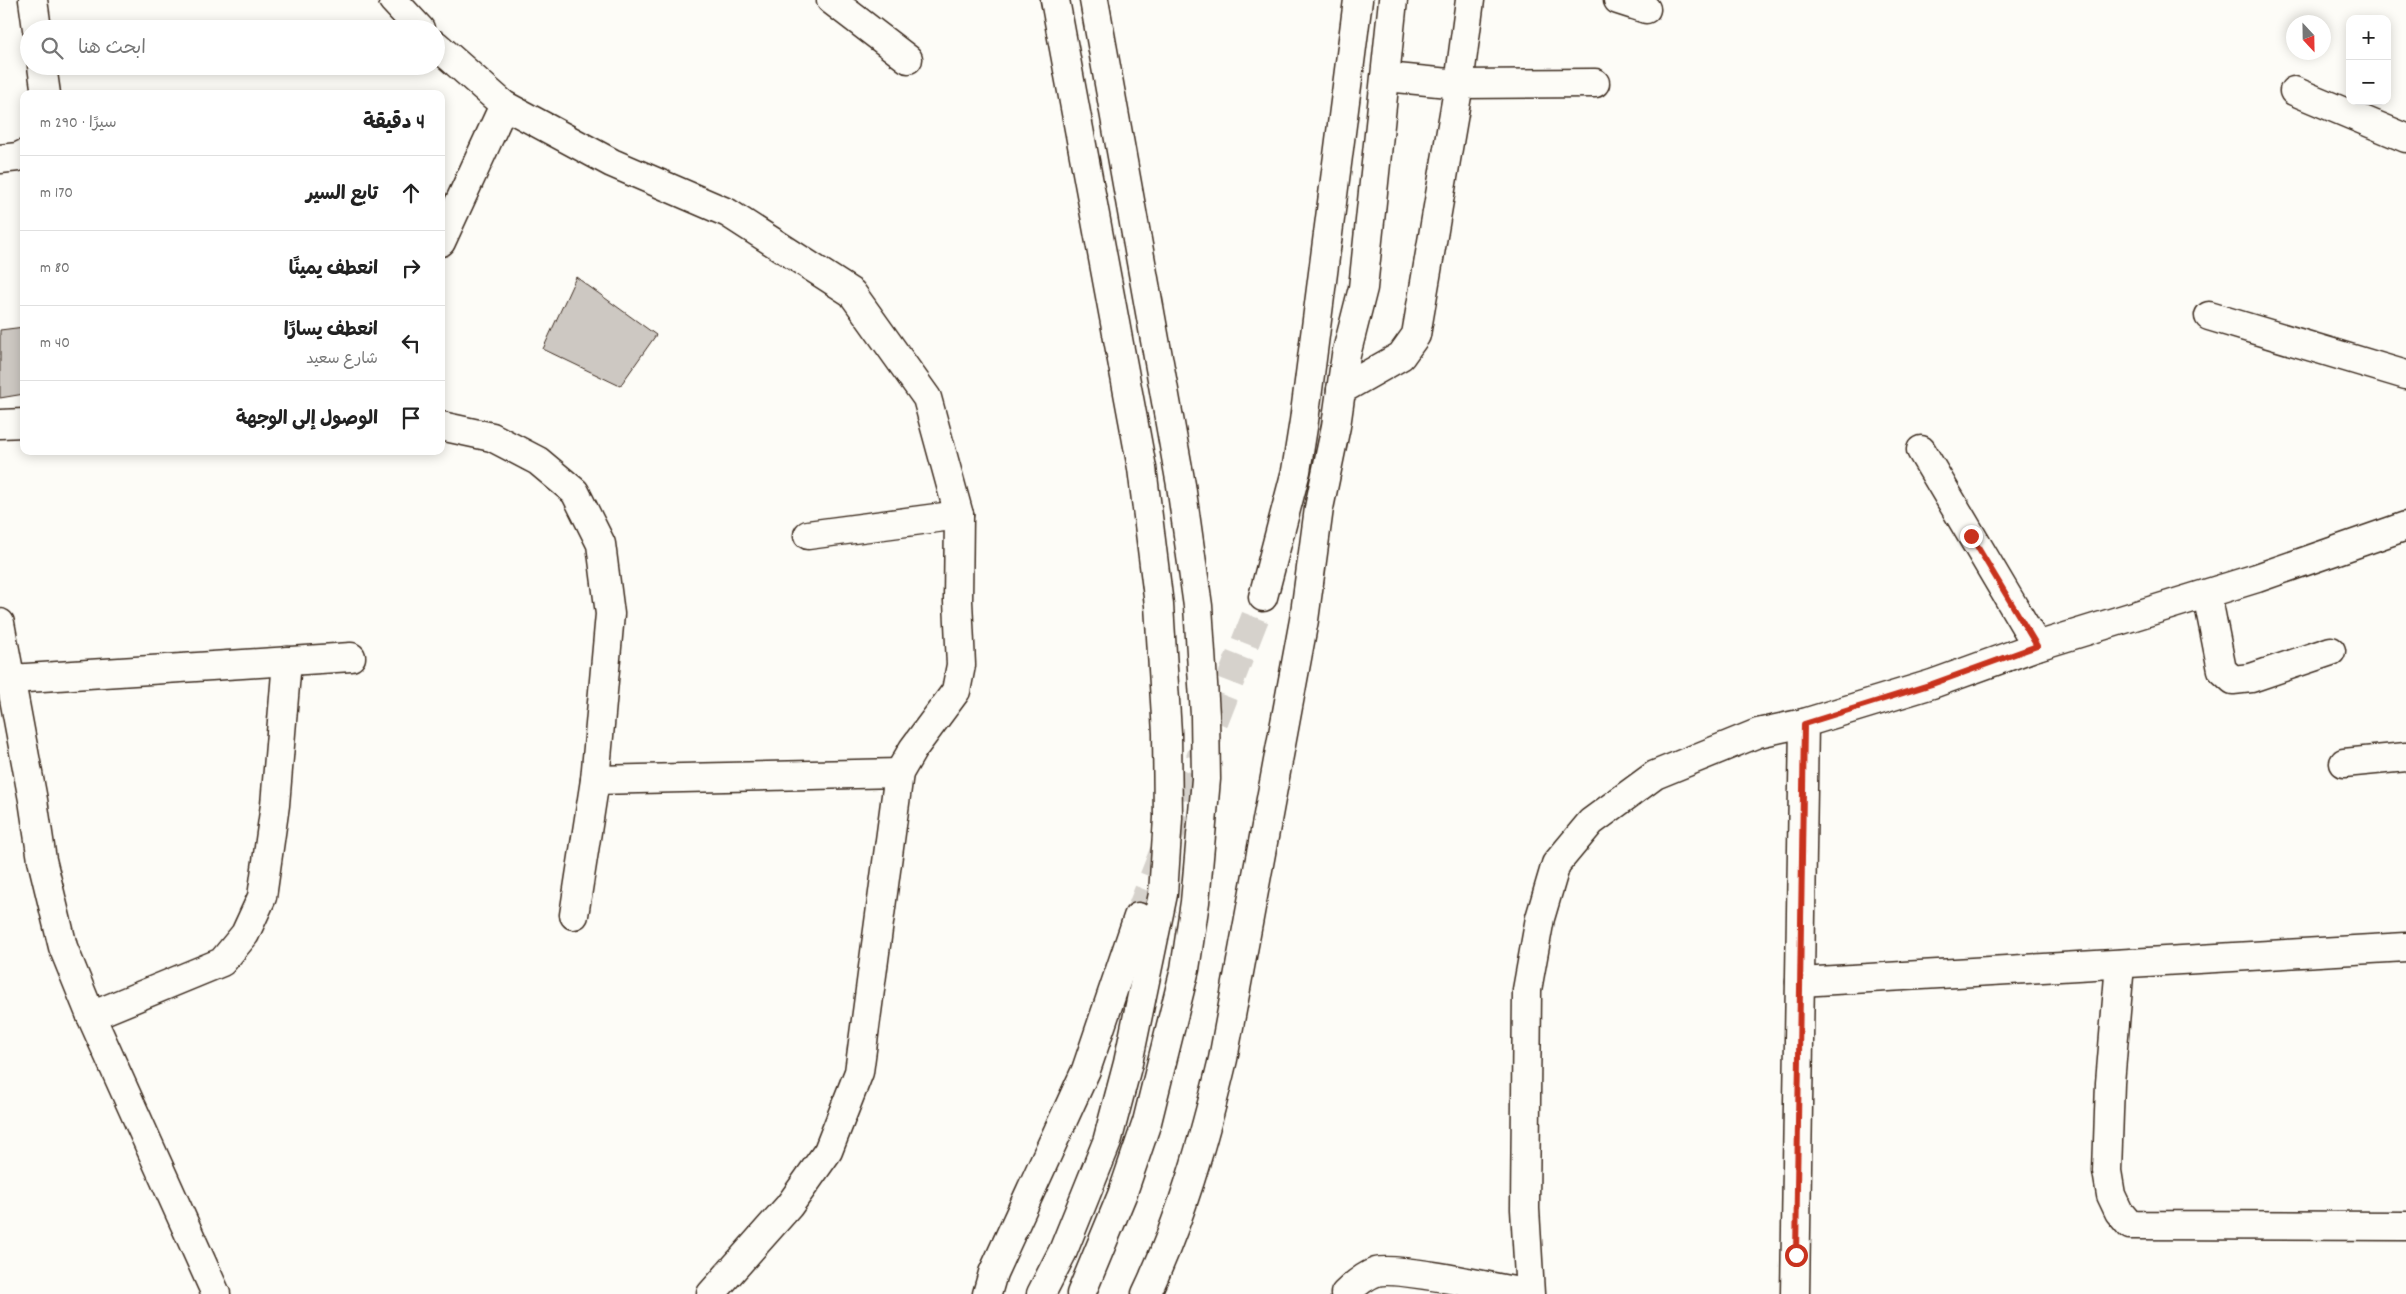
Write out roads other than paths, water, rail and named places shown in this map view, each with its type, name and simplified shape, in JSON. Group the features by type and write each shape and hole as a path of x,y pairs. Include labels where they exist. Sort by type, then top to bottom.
{"main road":[{"path":"33,0 36,20"},
{"path":"393,0 412,20"},
{"path":"831,0 908,59"},
{"path":"1041,1294 1062,1250 1106,1142 1128,1063 1141,1011 1163,894 1168,818 1167,733 1159,606 1142,468 1055,0"},
{"path":"1081,1294 1122,1195 1146,1122 1185,969 1195,902 1206,779 1205,715 1198,606 1182,494 1094,0"},
{"path":"1262,596 1294,480 1304,421 1358,0"},
{"path":"1146,1294 1168,1244 1207,1126 1223,1059 1304,620 1319,508 1336,426 1346,355 1363,288 1393,0"},
{"path":"1341,390 1401,356 1416,335 1458,84 1470,0"},
{"path":"1618,0 1646,9"},
{"path":"445,53 504,105 612,163 728,212 852,293 927,398 959,515 958,601 961,665 956,691 913,749 899,773 859,1072 828,1151 789,1206 711,1294"},
{"path":"43,75 45,90"},
{"path":"1386,77 1458,84 1595,83"},
{"path":"2294,91 2406,138"},
{"path":"445,233 504,105"},
{"path":"0,159 20,156"},
{"path":"2208,316 2406,375"},
{"path":"0,424 20,423"},
{"path":"445,427 492,437 538,461 575,492 601,544 610,614 595,780 574,915"},
{"path":"1921,450 2037,646"},
{"path":"808,535 959,515"},
{"path":"1345,1294 1352,1286 1377,1272 1405,1273 1530,1294 1525,1209 1527,990 1540,918 1556,864 1591,822 1655,775 1758,733 1804,724 1932,684 2037,646 2207,594 2406,526"},
{"path":"2207,594 2222,670 2233,680 2251,678 2331,651"},
{"path":"0,623 42,860 63,948 91,1016 216,1294"},
{"path":"11,679 352,657"},
{"path":"91,1016 222,962 245,934 262,897 276,805 287,661"},
{"path":"1795,1294 1804,724"},
{"path":"2344,763 2406,758"},
{"path":"595,780 899,773"},
{"path":"986,1287 1086,1070 1138,917"},
{"path":"1800,982 2406,947"},
{"path":"2120,964 2110,1083 2107,1171 2111,1195 2119,1212 2130,1224 2406,1226"}],"tunnel":[{"path":"1138,917 1263,597"}]}
